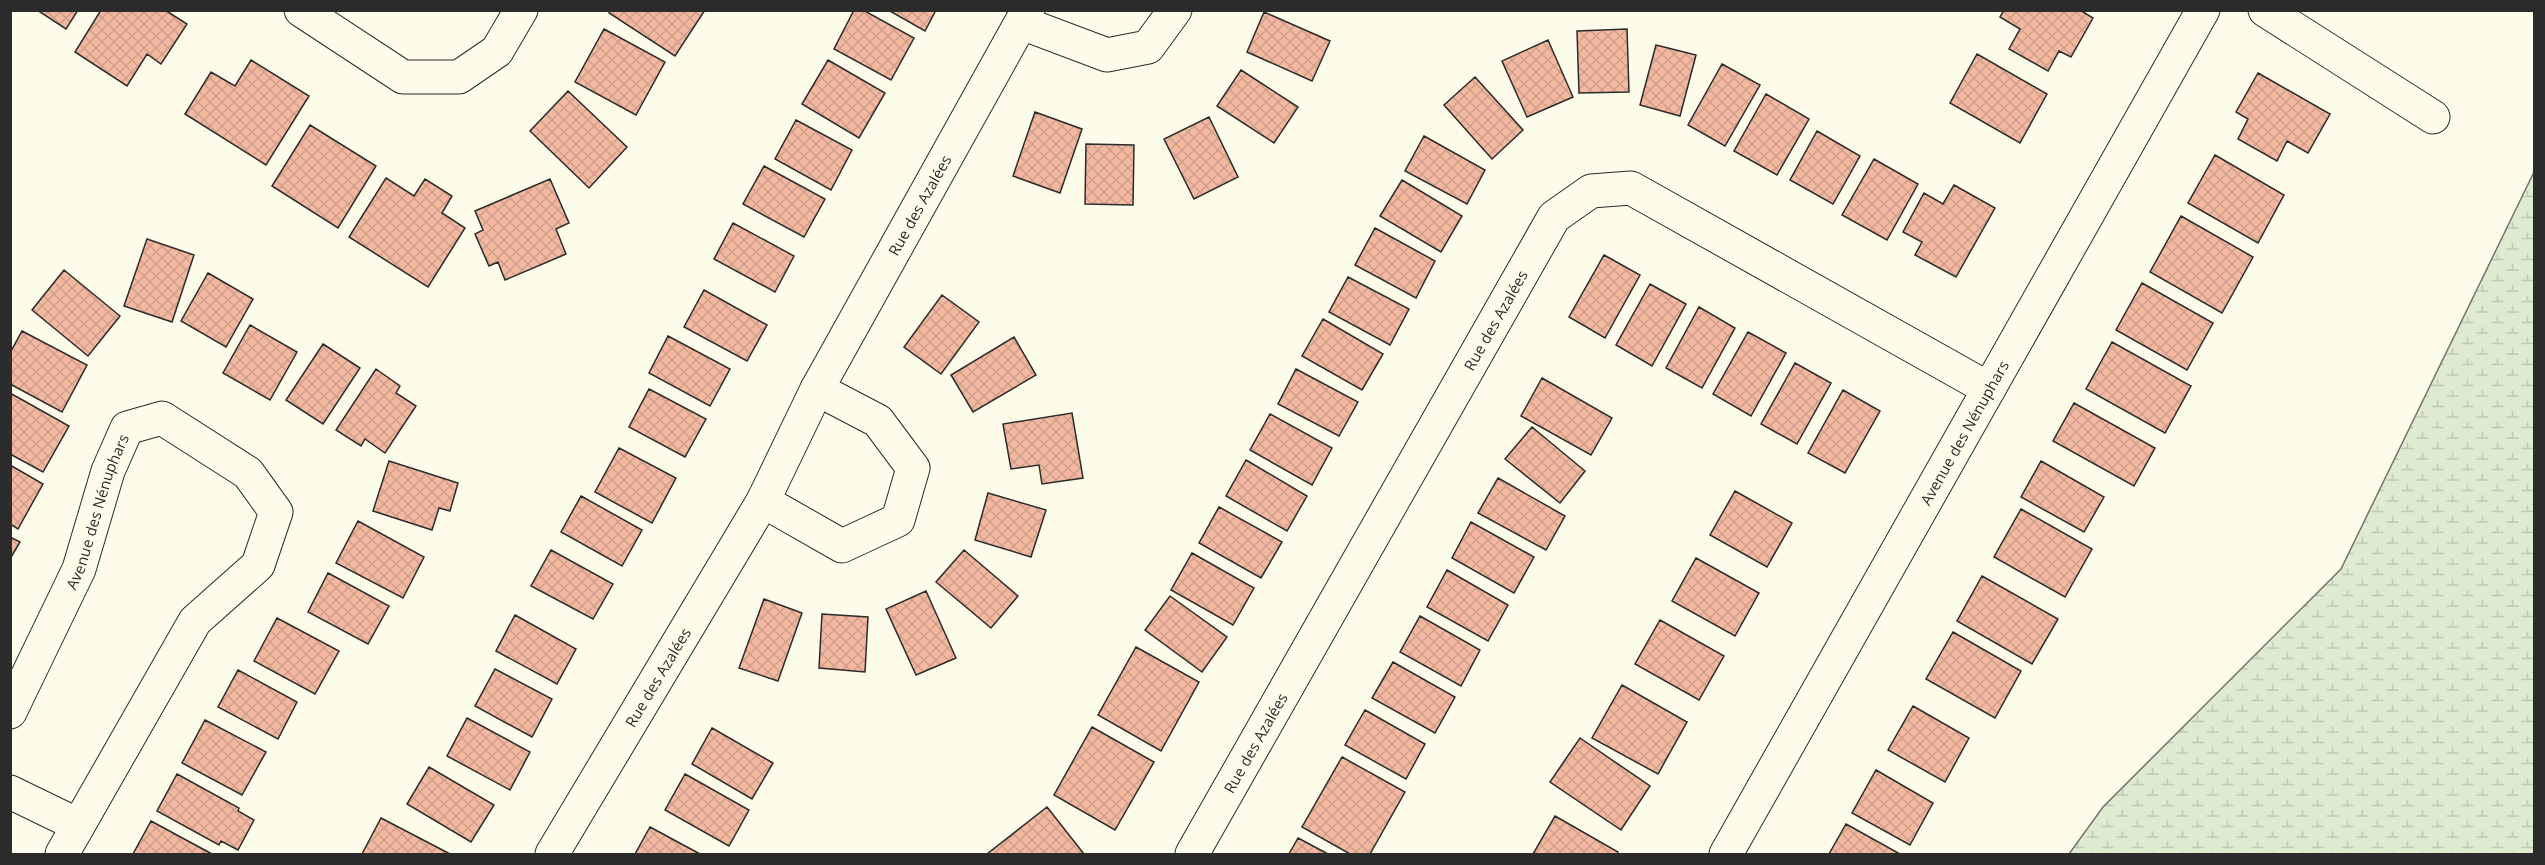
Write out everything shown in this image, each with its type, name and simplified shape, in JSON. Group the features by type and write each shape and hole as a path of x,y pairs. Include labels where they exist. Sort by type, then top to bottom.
{"street":[{"path":"300,10 403,77 459,77 497,51 521,10"},
{"name":"Rue des Azalées","path":"552,855 763,501 817,389 1025,17 1107,55 1148,47 1175,10"},
{"name":"Avenue des Nénuphars","path":"1726,855 2202,10"},
{"path":"2265,10 2433,117"},
{"name":"Rue des Azalées","path":"1192,855 1554,217 1591,191 1631,188 1989,389"},
{"path":"763,501 842,546 898,520 913,468 878,421 817,389"},
{"name":"Avenue des Nénuphars","path":"10,712 79,569 108,471 127,428 162,418 248,473 276,512 258,565 195,621 62,855"},
{"path":"10,792 78,825"}],"green space":[{"path":"2534,172 2534,854 2069,854 2103,807 2341,569"}],"building":[{"path":"37,10 78,10 66,29"},
{"path":"101,10 165,10 187,24 161,64 147,54 127,86 75,52"},
{"path":"610,10 705,10 675,56 609,13"},
{"path":"854,10 863,10 914,38 891,80 834,49"},
{"path":"888,10 936,10 925,31"},
{"path":"2004,10 2080,10 2093,18 2071,57 2059,51 2048,71 2009,49 2020,29 2000,17"},
{"path":"1264,12 1330,41 1312,81 1247,52"},
{"path":"604,29 665,62 636,115 575,82"},
{"path":"1627,29 1629,92 1579,93 1577,31"},
{"path":"1548,40 1573,97 1527,117 1502,61"},
{"path":"1656,45 1696,55 1680,116 1640,105"},
{"path":"1977,54 2047,94 2020,143 1950,103"},
{"path":"251,60 309,96 266,165 185,114 211,72 235,86"},
{"path":"828,60 885,93 859,138 802,104"},
{"path":"1722,64 1760,85 1725,146 1688,125"},
{"path":"1241,70 1298,107 1274,143 1217,106"},
{"path":"2258,73 2330,114 2308,153 2287,141 2277,161 2238,139 2248,119 2236,112"},
{"path":"1475,77 1523,130 1492,159 1444,105"},
{"path":"568,91 627,147 589,188 530,131"},
{"path":"1766,94 1809,119 1777,175 1734,151"},
{"path":"1035,112 1082,129 1060,193 1013,176"},
{"path":"1209,117 1238,177 1194,199 1164,139"},
{"path":"796,120 852,150 831,190 775,159"},
{"path":"310,125 376,166 338,228 272,186"},
{"path":"1817,131 1860,156 1833,204 1790,180"},
{"path":"1424,136 1485,170 1467,204 1405,171"},
{"path":"1086,144 1134,145 1133,205 1085,204"},
{"path":"2215,155 2284,195 2258,243 2188,203"},
{"path":"1874,159 1918,184 1887,240 1842,215"},
{"path":"764,166 825,199 804,237 743,204"},
{"path":"386,178 414,196 425,179 452,196 442,213 465,228 428,287 349,237"},
{"path":"550,179 569,223 556,229 566,254 505,280 498,262 489,266 475,234 483,230 475,211"},
{"path":"1402,180 1462,216 1441,252 1380,216"},
{"path":"1954,185 1995,208 1956,277 1915,255 1922,242 1903,232 1924,193 1943,204"},
{"path":"2181,216 2253,257 2222,313 2150,272"},
{"path":"733,223 794,256 775,292 714,259"},
{"path":"1375,228 1435,261 1416,298 1355,265"},
{"path":"147,239 194,255 172,322 124,306"},
{"path":"1604,255 1640,275 1605,338 1569,317"},
{"path":"64,270 120,316 88,356 32,310"},
{"path":"208,273 253,299 226,347 181,321"},
{"path":"1348,277 1409,309 1390,345 1329,312"},
{"path":"2142,283 2213,323 2187,370 2116,330"},
{"path":"1650,284 1686,304 1652,366 1616,345"},
{"path":"704,290 767,325 747,361 684,327"},
{"path":"942,295 979,322 941,374 904,347"},
{"path":"1699,307 1735,328 1702,388 1666,368"},
{"path":"1323,319 1383,354 1362,390 1302,356"},
{"path":"250,325 297,352 270,400 223,373"},
{"path":"22,331 87,365 62,412 10,384 10,353"},
{"path":"1748,332 1786,353 1751,416 1713,394"},
{"path":"668,336 730,369 710,406 649,373"},
{"path":"1014,337 1036,375 973,412 951,375"},
{"path":"2112,342 2191,386 2165,433 2086,389"},
{"path":"323,344 360,368 323,424 286,400"},
{"path":"1795,363 1831,383 1797,444 1761,424"},
{"path":"376,369 400,386 396,393 416,406 385,453 365,439 361,446 336,430"},
{"path":"1296,369 1358,402 1339,436 1278,404"},
{"path":"1542,378 1612,418 1591,455 1521,416"},
{"path":"649,389 706,419 685,457 629,427"},
{"path":"1843,390 1880,411 1845,473 1808,453"},
{"path":"10,393 69,426 43,472 10,454"},
{"path":"2074,403 2155,448 2134,486 2053,441"},
{"path":"1072,413 1083,478 1042,484 1039,465 1011,469 1003,424"},
{"path":"1270,414 1332,448 1312,485 1250,450"},
{"path":"1532,427 1585,471 1560,503 1505,459"},
{"path":"619,448 676,478 652,523 595,492"},
{"path":"1246,460 1307,496 1287,531 1226,496"},
{"path":"389,461 458,483 450,511 439,508 432,530 373,511"},
{"path":"2041,461 2104,497 2084,532 2021,497"},
{"path":"10,465 43,484 18,529 10,524"},
{"path":"1498,478 1565,516 1546,550 1478,513"},
{"path":"1735,491 1792,523 1767,567 1710,535"},
{"path":"988,493 1046,510 1031,557 975,540"},
{"path":"581,496 642,530 622,566 561,532"},
{"path":"1219,507 1282,542 1261,578 1199,543"},
{"path":"2021,509 2092,549 2065,597 1994,557"},
{"path":"358,521 424,557 403,598 336,563"},
{"path":"1471,522 1534,557 1514,593 1452,558"},
{"path":"10,537 20,542 10,559"},
{"path":"551,550 613,584 593,619 531,586"},
{"path":"964,550 1018,596 991,628 936,582"},
{"path":"1192,553 1254,588 1233,625 1171,590"},
{"path":"1696,558 1759,593 1735,636 1672,601"},
{"path":"1447,570 1508,605 1488,641 1427,607"},
{"path":"328,573 389,606 368,644 308,612"},
{"path":"1982,576 2058,619 2032,664 1957,621"},
{"path":"926,591 956,658 916,675 886,609"},
{"path":"1170,596 1227,637 1202,672 1145,630"},
{"path":"764,599 802,613 778,681 739,668"},
{"path":"822,614 868,617 865,672 819,668"},
{"path":"515,615 576,649 557,684 496,651"},
{"path":"1420,616 1480,650 1461,686 1400,652"},
{"path":"277,618 339,651 315,694 254,661"},
{"path":"1660,620 1724,656 1699,700 1635,664"},
{"path":"1953,632 2021,671 1995,718 1926,679"},
{"path":"1136,647 1199,682 1161,751 1098,715"},
{"path":"1393,662 1455,697 1435,733 1372,698"},
{"path":"495,669 552,699 532,737 475,706"},
{"path":"238,670 297,702 278,739 218,707"},
{"path":"1622,685 1687,722 1658,774 1592,738"},
{"path":"1913,706 1969,738 1945,782 1888,750"},
{"path":"1365,710 1425,744 1406,779 1345,745"},
{"path":"467,718 530,752 510,790 447,756"},
{"path":"205,720 266,752 242,795 182,763"},
{"path":"1092,727 1154,762 1115,830 1054,795"},
{"path":"712,728 773,763 752,799 692,764"},
{"path":"1580,738 1650,786 1621,830 1550,782"},
{"path":"1342,757 1405,792 1370,854 1350,854 1302,827"},
{"path":"429,767 494,805 471,842 407,804"},
{"path":"1876,770 1933,803 1910,845 1852,813"},
{"path":"177,774 239,808 238,811 254,820 238,850 221,841 219,845 157,811"},
{"path":"685,774 749,810 729,846 665,810"},
{"path":"1047,807 1084,854 987,854"},
{"path":"1555,816 1618,852 1617,854 1533,854"},
{"path":"381,818 450,854 362,854"},
{"path":"151,821 212,854 133,854"},
{"path":"1846,824 1900,854 1829,854"},
{"path":"650,827 700,854 635,854"},
{"path":"1298,838 1328,854 1289,854"}]}
